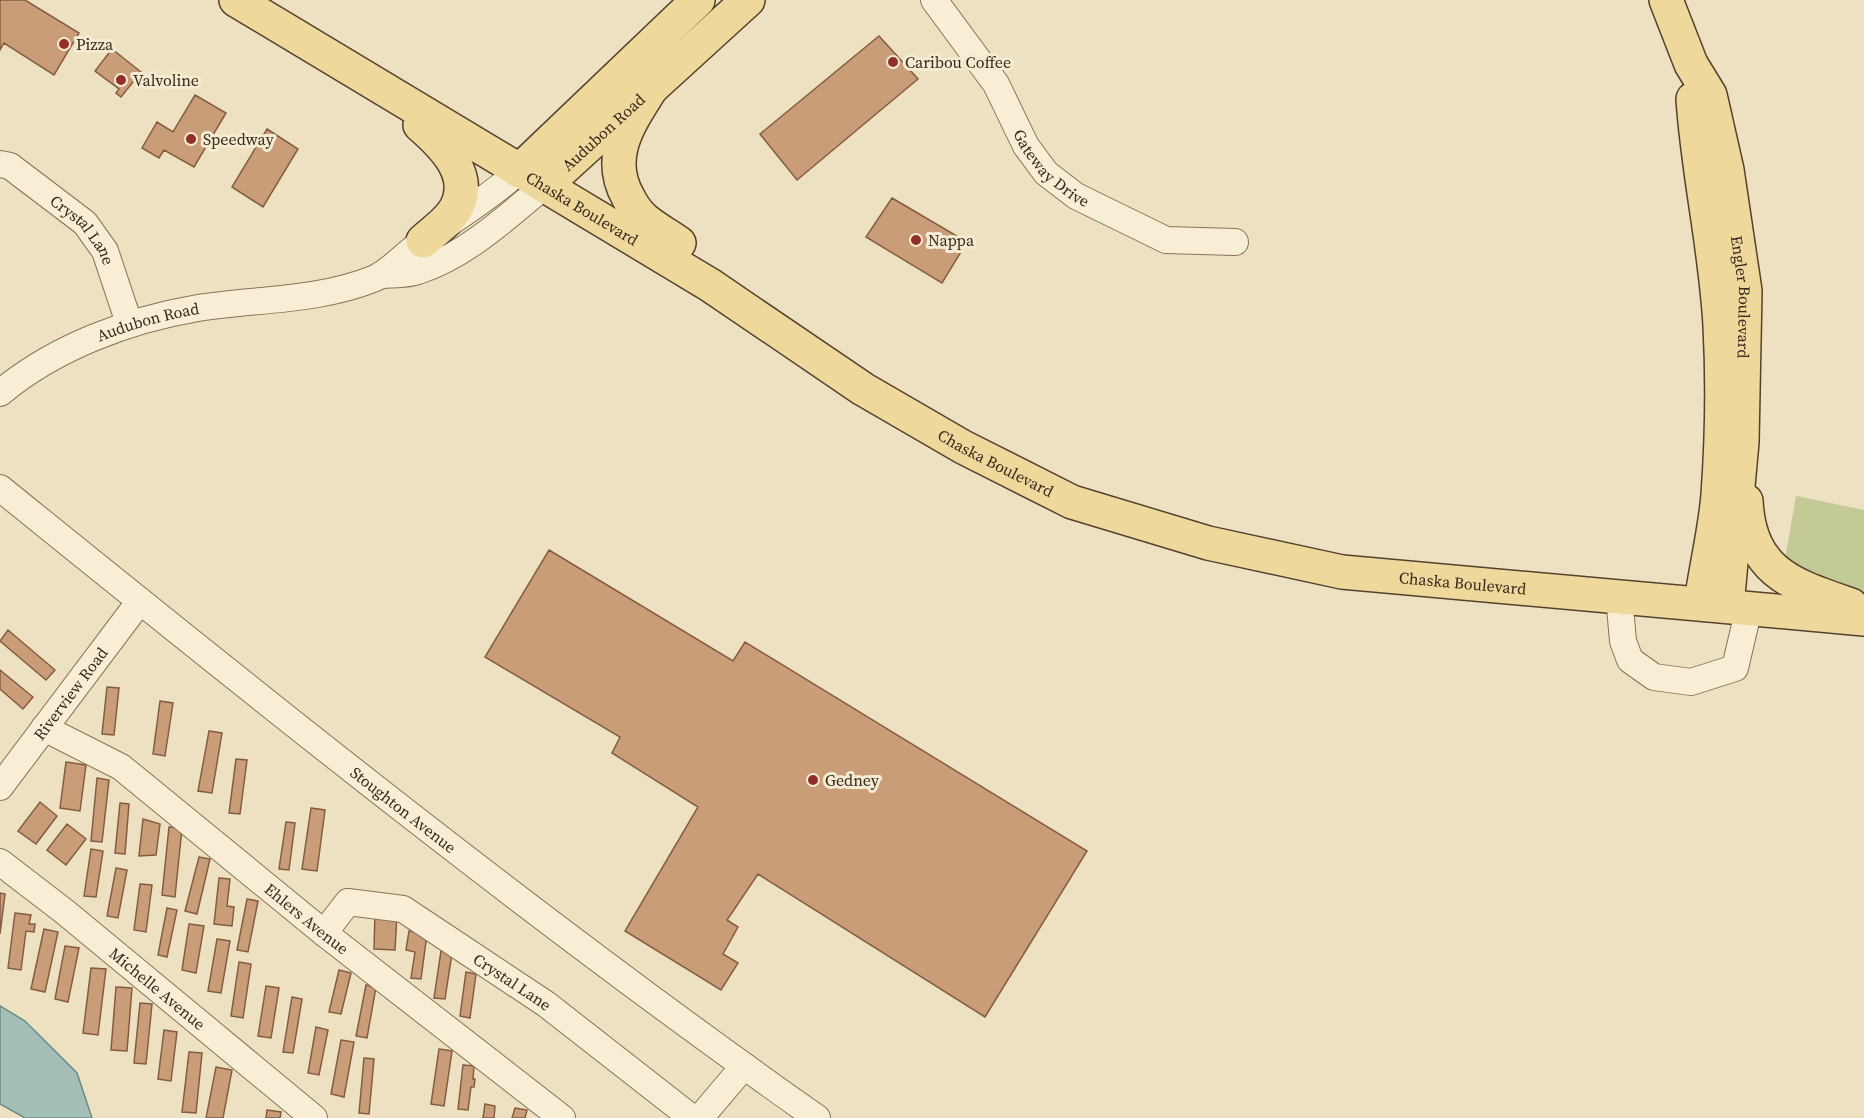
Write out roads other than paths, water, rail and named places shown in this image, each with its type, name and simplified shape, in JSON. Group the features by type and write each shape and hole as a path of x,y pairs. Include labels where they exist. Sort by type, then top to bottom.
{"main road":[{"name":"Chaska Boulevard","path":"236,0 710,285 863,389 963,447 1072,502 1208,543 1341,572 1864,619"},
{"name":"Audubon Road","path":"532,178 698,0"},
{"name":"Audubon Road","path":"532,178 652,87 748,0"},
{"name":"Engler Boulevard","path":"1666,0 1691,64 1710,94 1727,170 1740,250 1746,332 1742,442 1726,606"},
{"path":"1691,64 1696,135 1713,236 1720,326 1718,496 1726,606"},
{"path":"351,70 382,98 441,144 459,172 461,194 456,207 423,241"},
{"path":"652,87 627,126 621,143 619,175 625,191 644,219 694,253 751,312"},
{"path":"1742,442 1749,524 1760,552 1773,569 1795,585 1864,609"}],"street":[{"name":"Gateway Drive","path":"934,0 996,84 1026,146 1046,172 1076,196 1166,240 1235,242"},
{"name":"Crystal Lane","path":"0,164 10,166 43,189 85,224 105,251 129,323"},
{"name":"Audubon Road","path":"381,276 423,241 494,193 532,178"},
{"name":"Audubon Road","path":"0,393 21,375 52,357 129,323 198,308 311,294 381,276 416,272 443,260 492,228 532,178"},
{"name":"Stoughton Avenue","path":"0,488 140,601 608,966 817,1118"},
{"path":"1619,596 1623,641 1630,660 1654,677 1691,682 1735,668 1726,606"},
{"name":"Riverview Road","path":"0,787 140,601"},
{"name":"Ehlers Avenue","path":"44,728 121,767 324,933 562,1118"},
{"name":"Michelle Avenue","path":"0,862 65,912 314,1118"},
{"name":"Crystal Lane","path":"324,933 348,902 403,909 546,1005 693,1118"},
{"path":"700,1118 744,1066"}],"water":[{"path":"0,1006 25,1021 77,1073 92,1118 25,1118 0,1104"}],"place":[{"name":"Pizza","path":"64,44"},
{"name":"Caribou Coffee","path":"893,62"},
{"name":"Valvoline","path":"121,80"},
{"name":"Speedway","path":"191,139"},
{"name":"Nappa","path":"916,240"},
{"name":"Gedney","path":"813,780"}]}
